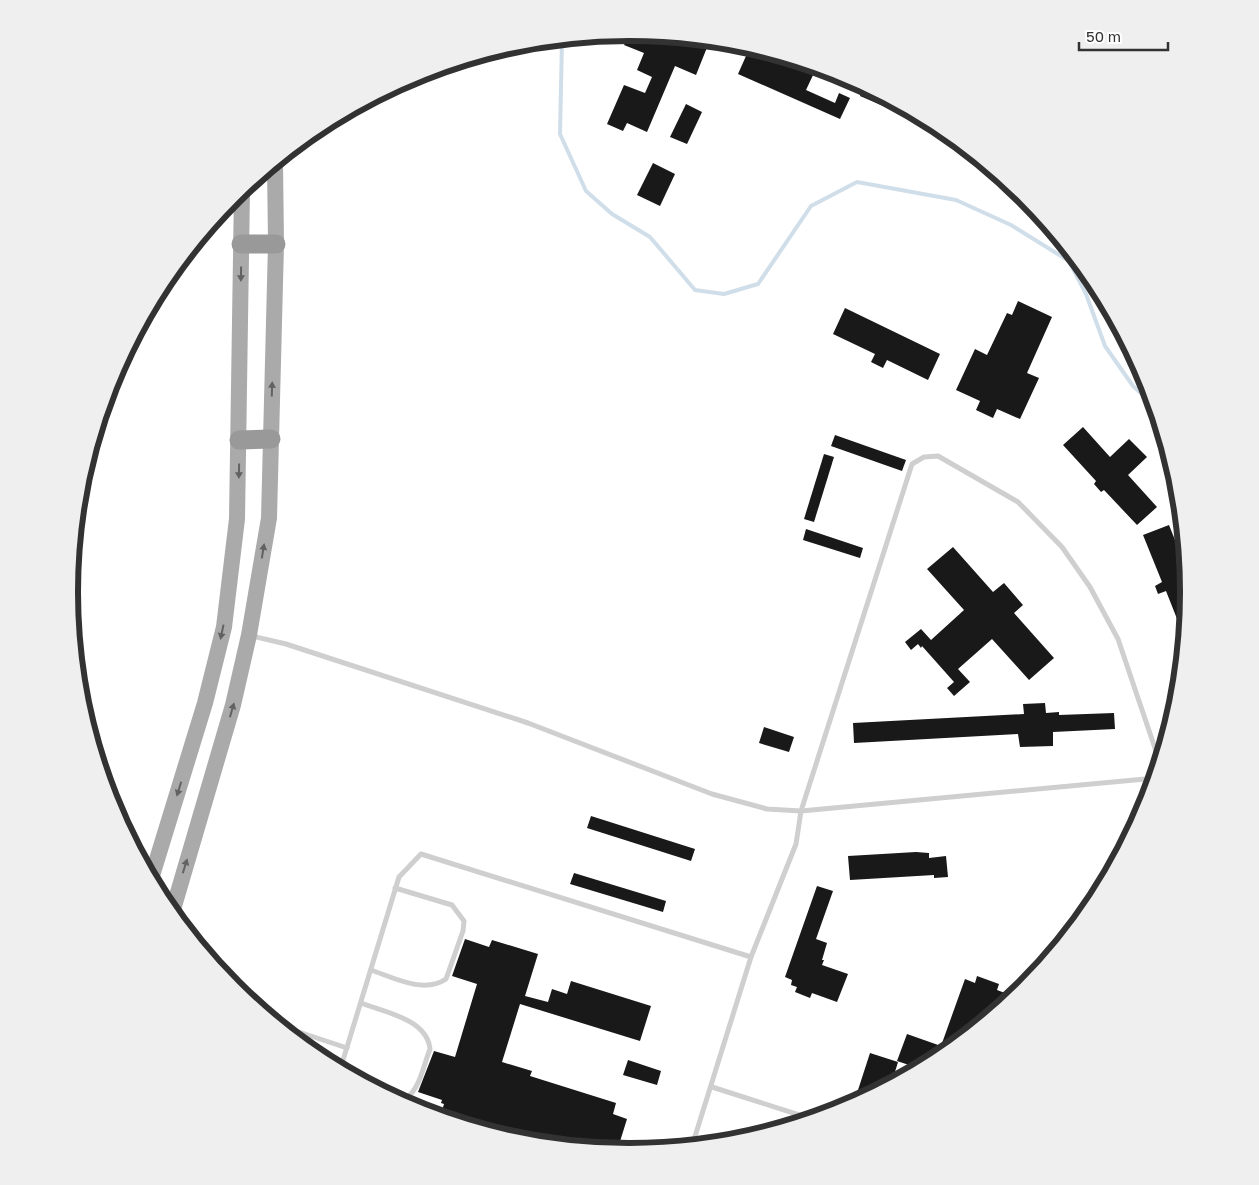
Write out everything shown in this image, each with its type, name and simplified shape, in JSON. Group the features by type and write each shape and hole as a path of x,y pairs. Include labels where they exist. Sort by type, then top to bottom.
{"highway":[{"path":"241,244 276,244"},
{"path":"239,440 271,439"}],"main road":[{"path":"175,904 233,705 249,635 269,518 276,244 275,171"},
{"path":"154,871 205,703 224,627 238,519 242,201"}],"lane":[{"path":"694,1140 751,957 796,844 801,811 912,464 924,457 938,456 1018,502 1062,546 1090,587 1118,640 1156,753"},
{"path":"249,635 286,644 528,724 712,794 767,809 801,811 1148,779"},
{"path":"342,1063 399,877 421,854 751,957"},
{"path":"370,970 425,987 440,983 446,979 463,930 464,921 452,905 395,888"},
{"path":"361,1003 416,1024 429,1042 430,1049 413,1093 408,1097"},
{"path":"295,1031 347,1048"},
{"path":"712,1086 800,1116"}],"building":[{"path":"626,41 630,41 666,42 707,47 696,75 675,66 647,132 627,123 623,131 607,124 624,85 645,93 652,77 637,70 644,53 624,45"},
{"path":"747,54 814,73 806,90 835,103 839,93 850,98 840,119 738,74"},
{"path":"819,75 840,83 839,85"},
{"path":"861,93 902,114 902,114 860,96"},
{"path":"686,104 702,112 687,144 670,137"},
{"path":"653,163 675,174 660,206 637,195"},
{"path":"1018,301 1052,317 1027,373 1039,378 1020,419 997,409 993,418 976,410 980,401 956,390 975,349 987,355 1007,313 1012,315"},
{"path":"845,308 940,354 928,380 887,360 883,368 871,362 875,354 833,334"},
{"path":"1083,427 1110,457 1129,439 1147,457 1128,475 1157,507 1137,525 1104,490 1101,492 1094,484 1096,481 1063,445"},
{"path":"835,435 906,460 902,471 831,446"},
{"path":"824,454 834,457 814,522 804,519"},
{"path":"1169,525 1180,556 1180,627 1166,591 1158,594 1155,586 1162,582 1143,535"},
{"path":"806,529 863,548 860,558 803,540"},
{"path":"953,547 993,592 1004,583 1023,605 1014,613 1054,658 1029,680 992,639 958,669 970,682 954,696 947,688 954,682 922,646 921,648 918,644 911,650 905,642 921,629 931,640 964,610 927,569"},
{"path":"1045,703 1046,713 1059,712 1059,715 1114,713 1115,729 1053,732 1053,746 1020,747 1018,734 854,743 853,723 1024,714 1023,704"},
{"path":"764,727 794,737 789,752 759,743"},
{"path":"591,816 695,849 691,861 587,828"},
{"path":"929,853 929,858 946,856 948,877 934,878 934,875 850,880 848,856"},
{"path":"574,873 666,901 663,912 570,884"},
{"path":"817,886 833,891 816,939 827,943 822,965 848,974 837,1002 812,993 810,998 795,992 797,987 791,985 792,980 785,977"},
{"path":"465,939 489,947 492,940 538,954 525,996 548,1002 552,989 567,994 571,981 651,1006 640,1041 520,1004 502,1062 532,1071 530,1076 616,1103 613,1114 627,1119 619,1144 558,1139 487,1125 442,1110 444,1104 441,1103 442,1100 418,1092 434,1051 455,1057 477,984 452,976"},
{"path":"977,976 999,984 997,990 1007,994 965,1030 912,1066 897,1061 907,1034 941,1046 965,979 975,983"},
{"path":"870,1053 898,1062 894,1076 863,1092 858,1090"},
{"path":"628,1060 661,1071 657,1085 623,1075"}],"waterway":[{"path":"562,46 560,134 586,191 612,214 650,237 695,290 724,294 758,284 811,206 857,182 956,200 1011,225 1069,261 1086,294 1105,346 1133,386 1144,396"}]}
